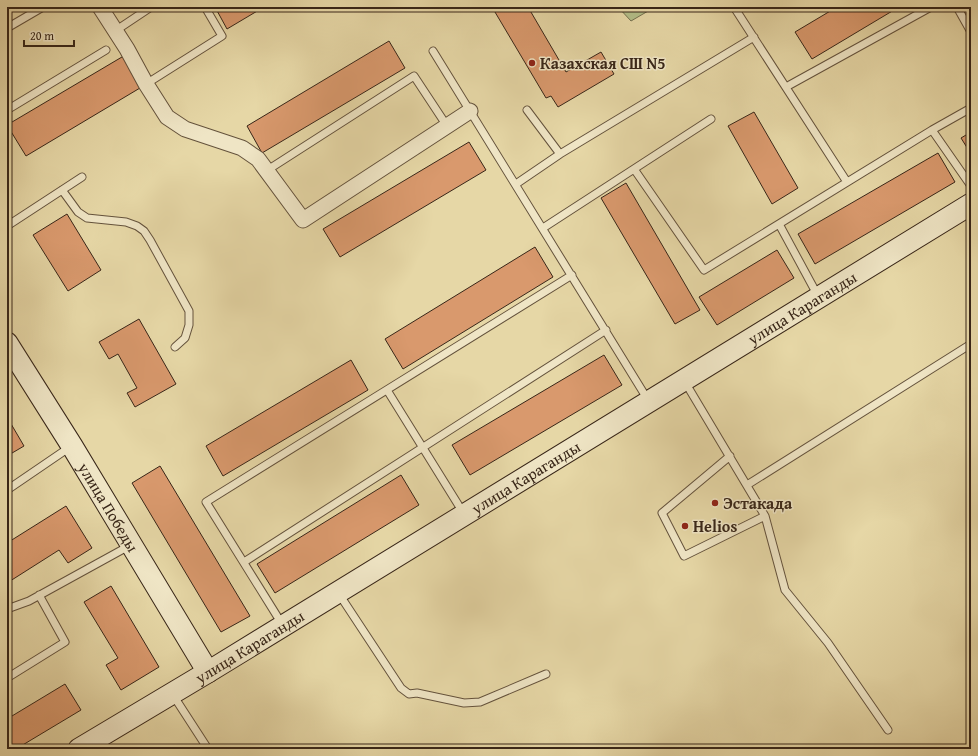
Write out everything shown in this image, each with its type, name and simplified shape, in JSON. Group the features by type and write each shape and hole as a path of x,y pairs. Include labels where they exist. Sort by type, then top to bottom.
{"main road":[{"name":"улица Караганды","path":"79,749 172,694 971,204"},
{"name":"улица Победы","path":"7,343 72,446 208,672"}],"street":[{"path":"100,7 167,117 185,129 242,148 258,159 304,220 470,111"}],"lane":[{"path":"7,28 43,7"},
{"path":"115,31 151,7"},
{"path":"146,84 222,36 205,7"},
{"path":"734,7 847,182"},
{"path":"786,87 930,7"},
{"path":"957,7 971,32"},
{"path":"516,184 560,154 754,37"},
{"path":"7,110 106,50"},
{"path":"433,51 649,401"},
{"path":"266,171 414,76 447,126"},
{"path":"634,169 704,270 932,130 971,108"},
{"path":"527,110 560,154"},
{"path":"543,228 711,119"},
{"path":"932,130 971,186"},
{"path":"7,226 82,177"},
{"path":"62,190 78,212 87,218 126,222 137,226 150,240 189,311 189,325 185,338 175,347"},
{"path":"779,224 819,297"},
{"path":"283,626 206,502 572,275"},
{"path":"244,562 606,330"},
{"path":"747,485 971,344"},
{"path":"684,380 765,516 785,590 828,642 888,730"},
{"path":"387,390 464,514"},
{"path":"7,490 72,446"},
{"path":"730,456 662,513 684,556 765,516"},
{"path":"7,609 29,601 131,545"},
{"path":"338,592 401,688 409,694 423,694 464,704 480,702 546,674"},
{"path":"7,678 65,642 39,595"},
{"path":"172,694 208,749"}],"green space":[{"path":"618,7 655,7 631,21"}],"building":[{"path":"7,7 20,7 7,15"},
{"path":"215,7 264,7 227,29"},
{"path":"492,7 528,7 566,72 601,52 614,74 558,107 551,96 546,98"},
{"path":"837,7 899,7 812,59 795,32"},
{"path":"389,41 405,68 262,153 247,126"},
{"path":"127,54 145,85 26,156 7,125"},
{"path":"754,112 798,188 772,204 728,126"},
{"path":"971,132 971,154 961,138"},
{"path":"469,142 486,170 340,257 323,229"},
{"path":"938,153 955,182 815,264 798,234"},
{"path":"626,183 700,310 675,324 601,198"},
{"path":"67,214 101,270 68,291 33,235"},
{"path":"535,247 553,277 403,369 385,339"},
{"path":"777,250 794,278 717,325 699,297"},
{"path":"139,319 176,384 135,407 127,393 137,388 118,354 109,359 99,342"},
{"path":"604,355 622,385 470,475 452,445"},
{"path":"351,360 368,390 223,476 206,446"},
{"path":"7,417 24,446 7,456"},
{"path":"160,466 250,616 221,632 132,483"},
{"path":"401,475 419,505 275,593 257,564"},
{"path":"66,506 92,548 68,563 59,550 7,583 7,543"},
{"path":"111,586 159,667 121,690 106,665 118,658 84,602"},
{"path":"65,684 81,710 16,749 7,749 7,719"}],"place":[{"name":"Казахская СШ N5","path":"532,63"},
{"name":"Эстакада","path":"715,503"},
{"name":"Helios","path":"685,526"}]}
